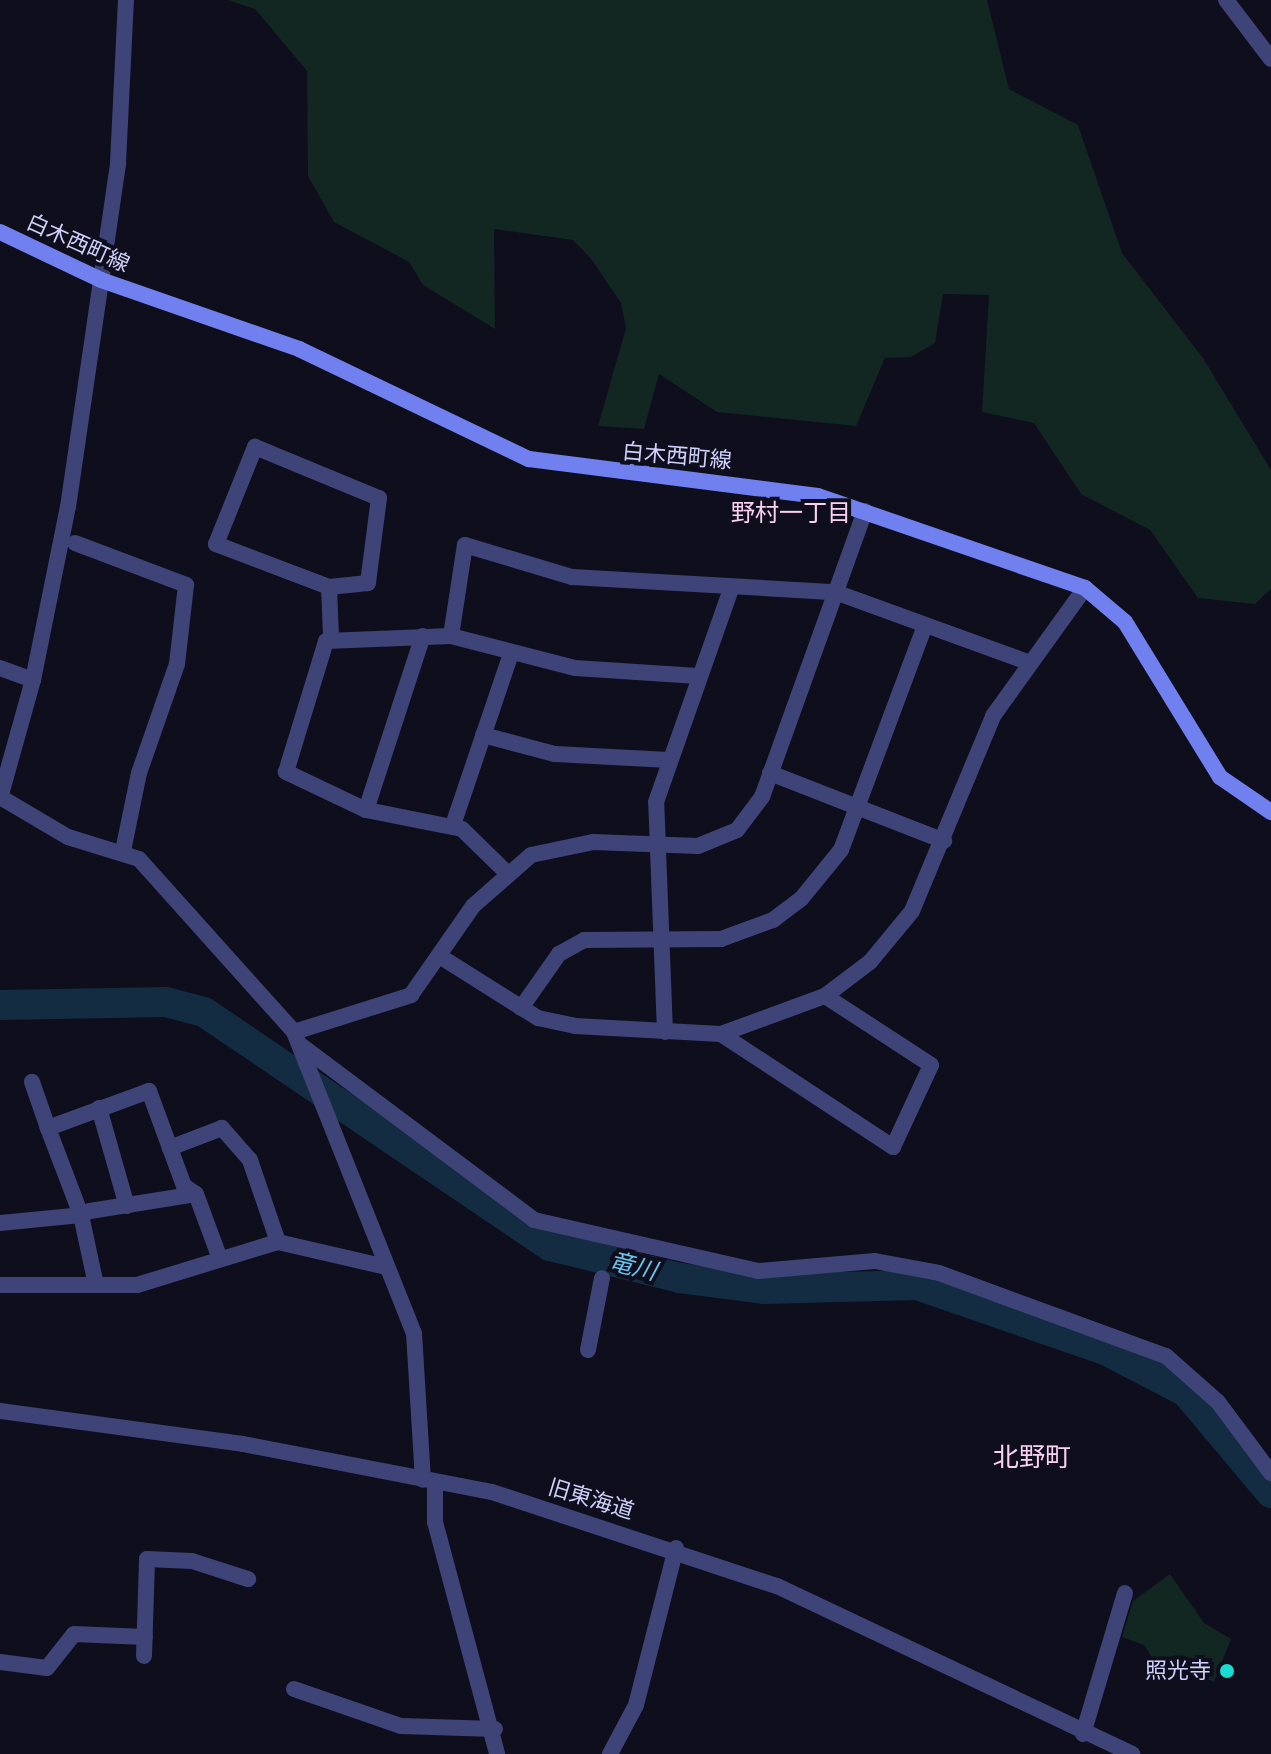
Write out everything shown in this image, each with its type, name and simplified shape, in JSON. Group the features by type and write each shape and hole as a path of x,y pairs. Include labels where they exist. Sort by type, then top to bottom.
{"main road":[{"name":"白木西町線","path":"0,232 101,280 299,349 529,459 779,488 865,511 1085,588 1125,622 1220,777 1271,812"}],"street":[{"path":"126,0 118,163 101,280 33,680 1,788 68,837 123,851 158,876 299,1045 534,1220 758,1271 875,1261 939,1273 1166,1356 1218,1402 1271,1473"},
{"path":"1226,0 1271,59"},
{"path":"255,447 379,498 368,583 329,587 216,544 255,447"},
{"path":"299,1045 395,1004 441,957 473,906 531,855 567,845 659,845 726,838 751,816 770,773 865,511"},
{"path":"75,543 186,585 177,664 139,773 123,851"},
{"path":"451,636 465,545 572,577 731,589 835,592 1027,662"},
{"path":"329,587 331,636 286,772 366,810 453,825 507,873"},
{"path":"441,957 521,1008 575,1026 721,1034 825,996 901,928 944,841 969,766 1027,662 1085,588"},
{"path":"665,1032 656,802 731,589"},
{"path":"521,1008 569,947 596,938 721,939 773,920 826,873 858,808 925,625"},
{"path":"331,636 451,636 511,654 575,668 698,676"},
{"path":"366,810 423,636"},
{"path":"453,825 511,654"},
{"path":"0,668 33,680"},
{"path":"483,735 555,754 669,760"},
{"path":"770,773 944,841"},
{"path":"721,1034 893,1147 931,1065 825,996"},
{"path":"299,1045 324,1116 414,1333 435,1522 495,1729 497,1754"},
{"path":"32,1082 81,1215 96,1285"},
{"path":"48,1128 149,1091 184,1186 196,1194 220,1259"},
{"path":"99,1108 127,1206"},
{"path":"170,1148 222,1128 250,1160 278,1242"},
{"path":"0,1223 81,1215 196,1194"},
{"path":"0,1285 137,1285 278,1242 386,1267"},
{"path":"588,1350 602,1278"},
{"name":"旧東海道","path":"0,1411 243,1444 429,1481 676,1548 911,1644 1083,1734 1132,1754"},
{"path":"610,1754 636,1705 676,1548"},
{"path":"144,1656 147,1559 192,1561 248,1579"},
{"path":"1083,1734 1125,1593"},
{"path":"0,1662 47,1668 74,1634 145,1637"},
{"path":"294,1689 401,1726 495,1729"}],"green space":[{"path":"228,0 987,0 1009,89 1078,125 1122,253 1203,358 1271,470 1271,589 1255,604 1198,598 1150,530 1081,494 1034,423 982,412 989,295 943,294 935,343 911,357 885,358 856,426 717,412 659,374 644,429 598,426 626,328 621,303 592,260 573,240 494,229 495,329 423,285 409,262 334,222 308,176 307,71 255,9"},
{"name":"照光寺","path":"1170,1574 1204,1623 1231,1639 1214,1682 1153,1659 1144,1645 1122,1637 1133,1601"}],"waterway":[{"name":"竜川","path":"0,1005 166,1002 204,1012 550,1246 680,1278 765,1289 917,1285 1105,1350 1186,1392 1271,1493"}],"place":[{"name":"照光寺","path":"1227,1671"}],"district":[{"name":"野村一丁目","path":"791,513"},
{"name":"北野町","path":"1032,1458"}]}
